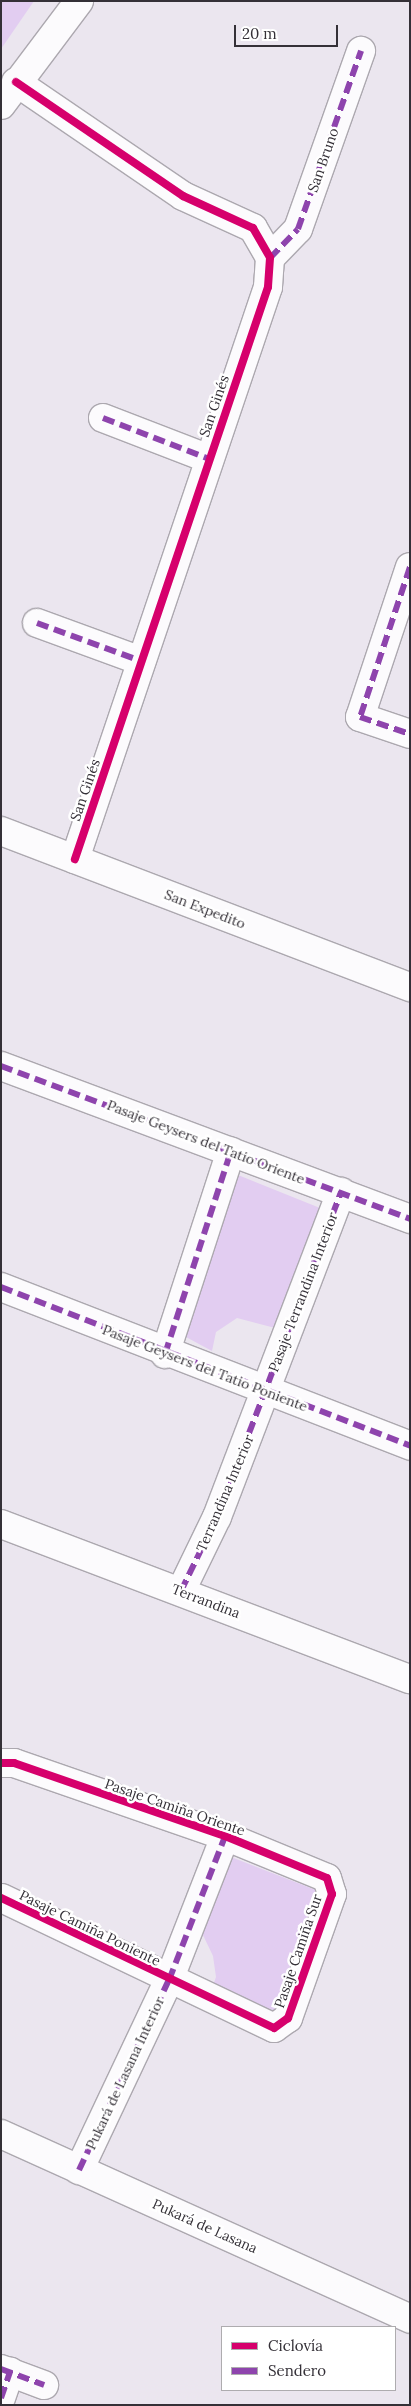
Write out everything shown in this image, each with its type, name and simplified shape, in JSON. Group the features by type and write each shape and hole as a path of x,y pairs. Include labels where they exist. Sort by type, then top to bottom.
{"street":[{"path":"1,105 16,82 79,1"},
{"name":"San Bruno","path":"270,258 298,228 361,51"},
{"path":"16,82 183,196 253,228 270,258"},
{"name":"San Ginés","path":"75,859 268,287 270,258"},
{"path":"103,418 209,459"},
{"path":"410,567 360,717 410,734"},
{"path":"37,623 141,661"},
{"name":"San Expedito","path":"1,831 410,987"},
{"name":"Pasaje Geysers del Tatio Oriente","path":"1,1066 410,1219"},
{"path":"164,1354 231,1151"},
{"name":"Pasaje Terrandina Interior","path":"266,1393 340,1192"},
{"name":"Pasaje Geysers del Tatio Poniente","path":"1,1287 164,1354 410,1446"},
{"name":"Terrandina Interior","path":"181,1591 217,1517 266,1393"},
{"name":"Terrandina","path":"1,1524 410,1679"},
{"name":"Pasaje Camiña Oriente","path":"7,1763 225,1836 327,1878"},
{"name":"Pukará de Lasana Interior","path":"79,2170 169,1980 225,1836"},
{"name":"Pasaje Camiña Sur","path":"169,1980 274,2028 283,2026 332,1894 327,1878"},
{"name":"Pasaje Camiña Poniente","path":"1,1898 169,1980"},
{"name":"Pukará de Lasana","path":"1,2134 410,2319"},
{"path":"1,2398 5,2371 44,2385"}],"shaded area":[{"path":"1,1 34,1 1,49"},
{"path":"238,1175 325,1210 279,1329 237,1318 216,1332 212,1351 186,1337"},
{"path":"231,1857 326,1894 278,2018 211,1991 216,1977 213,1956 202,1933"}],"marked path":[{"path":"270,258 298,229 361,51"},
{"path":"103,418 209,459"},
{"path":"410,567 360,717 410,734"},
{"path":"37,623 141,661"},
{"path":"1,1066 410,1219"},
{"path":"165,1354 231,1151"},
{"path":"181,1591 217,1517 341,1192"},
{"path":"1,1287 410,1446"},
{"path":"79,2170 169,1980 225,1836"},
{"path":"1,2369 44,2385"},
{"path":"1,2398 10,2372"}],"cycle path":[{"path":"16,82 183,196 253,228 270,258 268,287 75,859"},
{"path":"1,1763 14,1763 225,1836 327,1878 332,1894 288,2018 274,2028 1,1898"}]}
